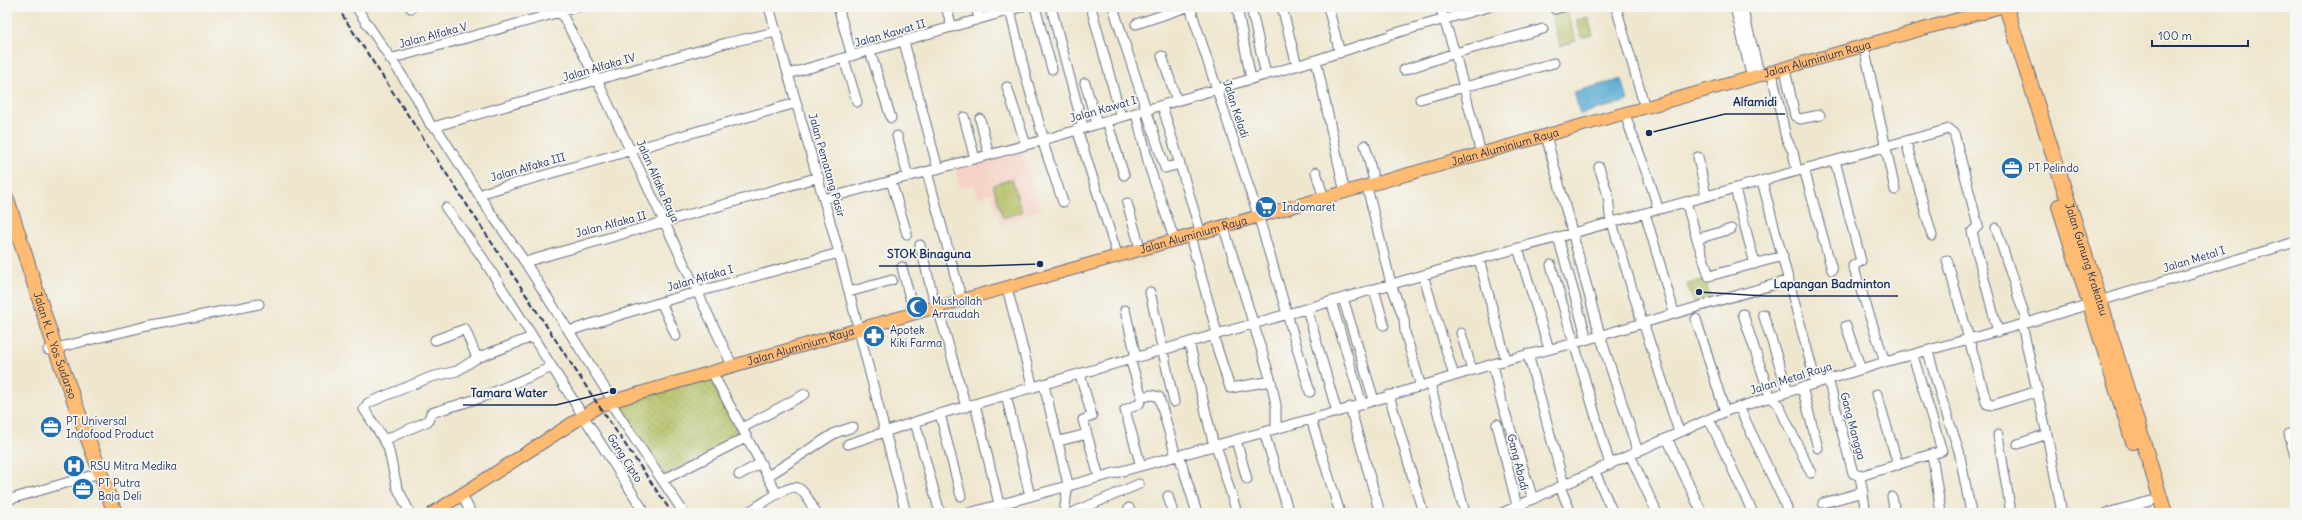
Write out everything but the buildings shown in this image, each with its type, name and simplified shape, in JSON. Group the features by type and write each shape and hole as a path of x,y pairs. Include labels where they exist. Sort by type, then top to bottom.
{"highway":[{"name":"Jalan Gunung Krakatau","path":"1992,8 2095,302 2165,513"},
{"name":"Jalan K. L. Yos Sudarso","path":"7,199 51,349"},
{"name":"Jalan K. L. Yos Sudarso","path":"7,227 108,513"},
{"name":"Jalan Gunung Krakatau","path":"2095,302 2153,507"},
{"name":"Jalan K. L. Yos Sudarso","path":"94,470 115,513"}],"main road":[{"name":"Jalan Aluminium Raya","path":"433,513 599,406 611,402 859,329 1756,78 1992,8"}],"street":[{"path":"356,7 390,59"},
{"name":"Jalan Alfaka V","path":"480,196 390,59 560,10 578,7"},
{"name":"Jalan Pematang Pasir","path":"769,7 819,177 906,513"},
{"path":"838,7 857,102"},
{"path":"946,7 952,28"},
{"path":"976,7 979,19"},
{"name":"Jalan Kawat II","path":"788,74 870,52 1021,7"},
{"path":"1035,7 1052,68"},
{"path":"1051,7 1080,128 1118,257"},
{"path":"1091,7 1121,117"},
{"path":"1113,7 1165,168 1180,164"},
{"path":"1136,24 1188,7"},
{"name":"Jalan Keladi","path":"1188,7 1259,218 1310,392"},
{"path":"1237,7 1251,79"},
{"path":"1251,7 1266,75"},
{"path":"1282,7 1297,66"},
{"path":"1328,7 1340,53"},
{"path":"1440,7 1455,53 1481,154"},
{"name":"Jalan Kawat I","path":"824,199 1026,145 1080,128 1177,101 1216,88 1297,66 1390,36 1488,7"},
{"path":"1553,7 1555,9 1563,7"},
{"path":"1616,7 1648,107"},
{"path":"1622,7 1648,107"},
{"path":"1734,7 1747,41"},
{"path":"1742,7 1747,41 1756,78"},
{"name":"Jalan Alfaka Raya","path":"560,10 597,80 631,150 663,223 733,367"},
{"path":"1007,10 1043,140 1063,202"},
{"path":"1404,70 1455,53 1543,29"},
{"name":"Jalan Alfaka IV","path":"433,126 726,44 776,32"},
{"path":"904,42 938,169"},
{"path":"1864,47 1895,190"},
{"path":"870,52 891,118"},
{"path":"1162,56 1177,101"},
{"path":"1316,60 1345,193"},
{"path":"1420,99 1554,63"},
{"path":"1785,69 1795,116 1800,119 1820,115"},
{"path":"1772,73 1786,138 1800,170 1832,270"},
{"path":"1085,83 1097,124"},
{"path":"1007,87 1026,145"},
{"name":"Jalan Alfaka III","path":"480,196 486,192 796,103"},
{"path":"1162,105 1180,164 1215,334 1230,388 1271,381"},
{"path":"1136,113 1150,169 1175,241"},
{"path":"1625,114 1631,134 1651,181 1658,209"},
{"path":"964,117 975,159"},
{"path":"980,119 989,155"},
{"path":"1107,121 1124,174"},
{"path":"848,444 940,414 1253,323 1288,315 1331,301 1573,232 1885,148 1949,129 1954,132 1978,226 1972,232 1998,332"},
{"path":"897,136 908,176"},
{"path":"1546,136 1634,454 1656,513"},
{"path":"1906,142 1932,236"},
{"path":"1365,145 1371,186 1391,284 1404,319 1405,332 1425,386 1465,513"},
{"path":"1698,157 1706,196"},
{"path":"1834,161 1861,261 1853,266 1885,362"},
{"path":"1599,167 1608,195 1612,222 1642,322 1679,432"},
{"path":"927,172 962,301"},
{"path":"1316,172 1324,199"},
{"name":"Jalan Alfaka II","path":"525,262 819,177"},
{"path":"891,181 907,234"},
{"path":"1762,181 1816,383"},
{"path":"1735,189 1755,264"},
{"path":"480,196 525,262 569,331 611,402 684,513"},
{"path":"1686,202 1709,276 1783,256"},
{"path":"1127,203 1141,251"},
{"name":"Gang Cipto","path":"446,208 480,254 645,513"},
{"path":"1645,213 1674,312"},
{"path":"1224,228 1271,381 1276,405 1276,428"},
{"path":"1996,228 2024,324 2062,513"},
{"path":"1697,238 1731,229"},
{"path":"1558,237 1587,339"},
{"name":"Jalan Metal I","path":"2095,302 2295,242"},
{"path":"920,245 966,407"},
{"path":"1518,248 1549,349"},
{"name":"Jalan Alfaka I","path":"569,331 697,291 839,252"},
{"path":"1479,259 1506,360"},
{"path":"1947,260 1957,289 1968,340 1987,404 1991,405 2038,391"},
{"path":"1551,265 1610,465"},
{"path":"902,267 914,314"},
{"path":"1423,275 1454,376"},
{"path":"849,292 892,280"},
{"path":"969,513 1068,484 1141,466 1337,412 1506,360 1575,343 1674,312 1693,308 1789,280"},
{"path":"1007,288 1033,388"},
{"path":"1374,289 1384,325"},
{"path":"1150,292 1174,402"},
{"path":"1343,298 1374,400"},
{"path":"1331,301 1362,404"},
{"path":"662,302 676,336"},
{"name":"Jalan Metal Raya","path":"1502,513 1595,472 1679,432 1739,407 1770,396 1861,369 1998,332 2095,302"},
{"path":"51,349 147,326 259,304"},
{"path":"1307,309 1337,412"},
{"path":"1125,310 1133,358 1142,397 1139,404 1125,410 1141,466"},
{"path":"1744,314 1770,396 1778,404 1811,473"},
{"path":"1763,314 1788,391"},
{"path":"1696,319 1725,412"},
{"path":"1846,326 1861,369"},
{"path":"435,340 465,329 477,358"},
{"path":"1461,333 1472,370"},
{"path":"410,513 397,487 388,447 364,408 365,404 431,377 457,371 477,358 532,337"},
{"path":"1189,342 1215,446 1236,513"},
{"path":"1928,352 1942,400 1960,451 1971,513"},
{"path":"1528,354 1562,486 1571,513"},
{"path":"1866,513 1860,476 1942,451 1913,356"},
{"path":"1493,364 1500,397 1533,499"},
{"path":"384,440 428,421 431,413 480,398 552,368"},
{"path":"712,372 777,494"},
{"path":"1080,374 1092,416 1083,420 1099,477"},
{"name":"Gang Mangga","path":"1828,379 1853,473 1860,476"},
{"path":"1044,385 1059,441 1068,484 1064,513"},
{"path":"1802,387 1818,448"},
{"path":"742,428 805,394"},
{"path":"1877,394 1898,465"},
{"path":"1006,395 1030,496"},
{"path":"1142,397 1152,395 1159,398 1197,513"},
{"path":"1389,395 1423,513"},
{"path":"975,404 999,504"},
{"path":"1350,407 1380,513"},
{"path":"1739,407 1788,510 1787,513"},
{"path":"940,414 961,496"},
{"path":"1311,419 1340,513"},
{"path":"1709,419 1753,513"},
{"path":"915,422 940,513"},
{"name":"Gang Abadi","path":"1497,424 1517,506"},
{"path":"768,476 835,433 853,427"},
{"path":"1264,432 1289,513"},
{"path":"1059,441 1087,434"},
{"path":"2018,444 2047,434"},
{"path":"2289,434 2295,456"},
{"path":"1998,435 2011,513"},
{"path":"663,480 747,437"},
{"path":"1501,442 1513,438"},
{"path":"1667,438 1702,513"},
{"path":"1236,440 1246,480"},
{"path":"1932,454 1941,513"},
{"path":"739,475 761,463"},
{"path":"7,500 94,470"},
{"path":"1595,472 1613,513"},
{"path":"1072,513 1139,484"},
{"path":"748,513 777,494 797,487 816,513"},
{"path":"1823,503 1862,492"},
{"path":"462,495 471,513"},
{"path":"1168,496 1173,513"},
{"path":"1892,497 1896,513"},
{"path":"2107,513 2153,507"}],"shaded area":[{"path":"1021,151 1042,209 1001,226 991,193 978,197 974,185 960,189 955,169"}],"green space":[{"path":"1567,11 1576,41 1560,46 1551,16"},
{"path":"1588,17 1593,35 1582,38 1576,20"},
{"path":"1012,179 1022,212 1003,218 993,185"},
{"path":"1705,279 1711,300 1694,305 1687,284"},
{"path":"710,378 741,437 662,477 615,405"}],"water":[{"path":"1622,79 1628,101 1580,114 1574,92"}],"railway":[{"path":"337,7 599,406 672,513"}],"place":[{"name":"Alfamidi","path":"1649,133"},
{"name":"PT Pelindo","path":"2012,168"},
{"name":"Indomaret","path":"1266,207"},
{"name":"STOK Binaguna","path":"1040,264"},
{"name":"Lapangan Badminton","path":"1699,292"},
{"name":"Mushollah Arraudah","path":"917,307"},
{"name":"Apotek Kiki Farma","path":"874,336"},
{"name":"Tamara Water","path":"613,391"},
{"name":"PT Universal Indofood Product","path":"51,427"},
{"name":"RSU Mitra Medika","path":"74,466"},
{"name":"PT Putra Baja Deli","path":"83,489"}]}
